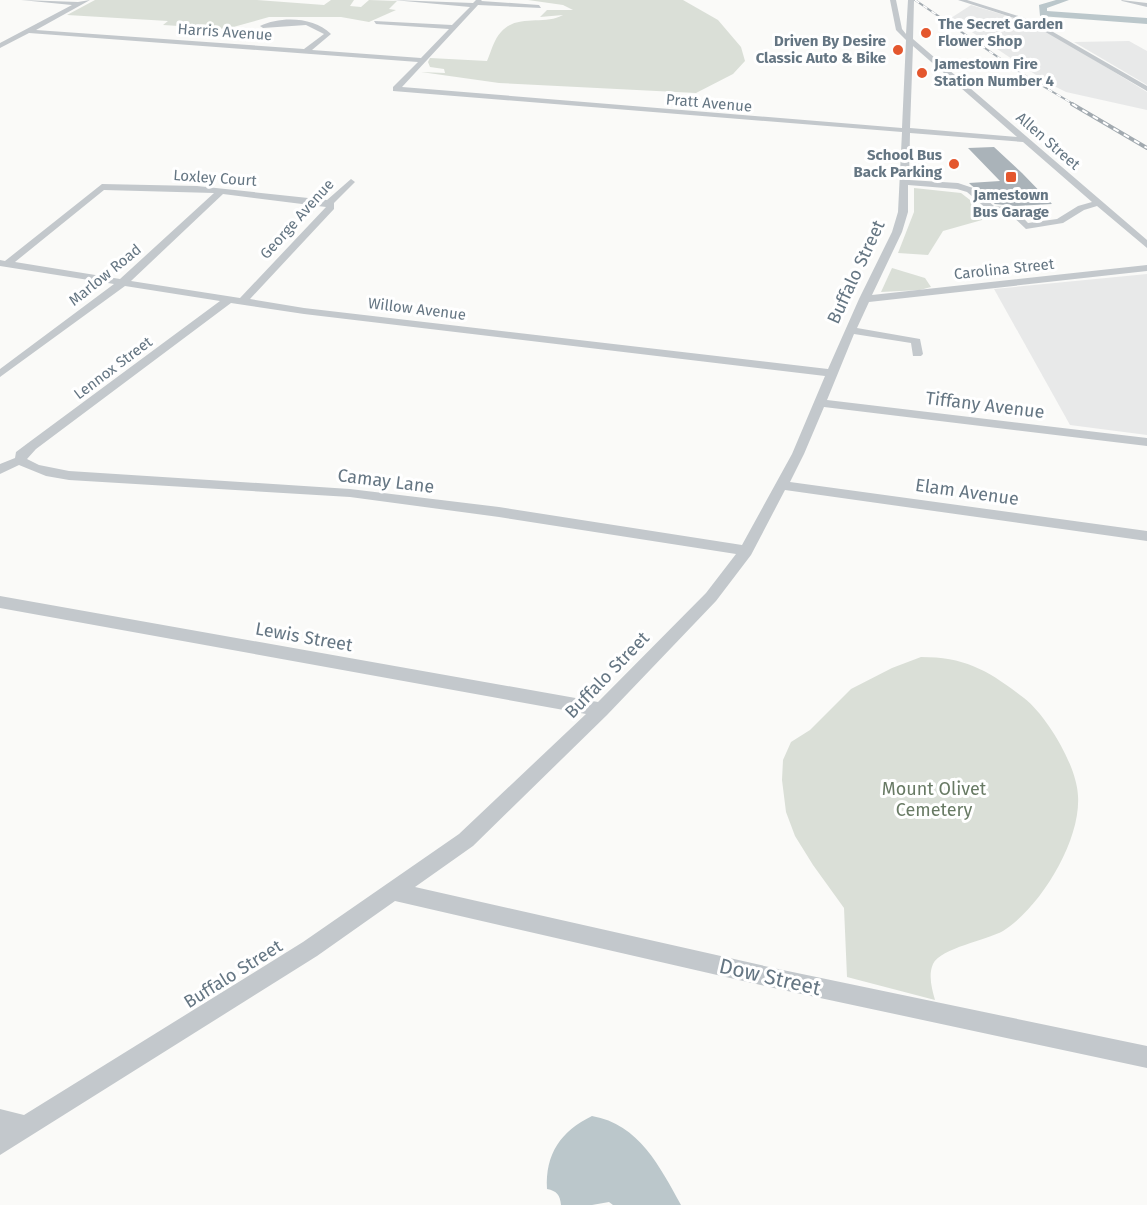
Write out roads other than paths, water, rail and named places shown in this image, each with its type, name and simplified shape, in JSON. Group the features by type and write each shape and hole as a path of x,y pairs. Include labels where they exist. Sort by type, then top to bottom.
{"street":[{"path":"24,0 78,4"},
{"path":"2,43 87,0"},
{"path":"396,0 476,2 539,7"},
{"path":"893,0 906,33"},
{"name":"Buffalo Street","path":"0,1143 310,949 466,840 601,710 711,597 746,551 783,485 864,299 900,226 903,212 906,132 906,33 911,0"},
{"path":"962,0 974,0"},
{"path":"962,0 1035,23 1147,89"},
{"path":"1124,0 1147,5"},
{"path":"421,60 476,2"},
{"path":"263,26 294,22 333,28 306,51"},
{"path":"376,22 453,27"},
{"path":"317,25 328,34"},
{"name":"Harris Avenue","path":"28,31 421,60"},
{"name":"Allen Street","path":"906,33 1147,245"},
{"name":"Pratt Avenue","path":"421,60 396,89 409,92 1027,140"},
{"name":"George Avenue","path":"242,302 331,207 329,202 351,182"},
{"path":"904,182 953,185 970,190 991,208 1011,210 1026,226 1060,221 1081,208 1098,203"},
{"name":"Loxley Court","path":"4,264 99,189 110,187 222,191 329,202"},
{"name":"Marlow Road","path":"0,374 123,282 222,191"},
{"name":"Willow Avenue","path":"4,264 242,302 831,374"},
{"name":"Carolina Street","path":"864,299 1147,268"},
{"name":"Lennox Street","path":"21,461 21,455 32,446 228,300"},
{"path":"850,330 916,341 917,354"},
{"name":"Tiffany Avenue","path":"819,403 1147,442"},
{"path":"0,470 10,463 21,461"},
{"name":"Camay Lane","path":"21,461 29,466 53,473 77,476 217,483 398,499 746,551"},
{"name":"Elam Avenue","path":"783,485 1147,536"},
{"name":"Lewis Street","path":"0,602 601,710"},
{"name":"Dow Street","path":"394,892 800,984 1147,1057"},
{"path":"0,1120 25,1127"}],"waterway":[{"path":"1065,0 1042,7 1043,14 1147,21"}],"railway":[{"path":"915,0 1024,75 1075,105"},
{"path":"1072,104 1147,148"}],"place":[{"name":"The Secret Garden Flower Shop","path":"926,33"},
{"name":"Driven By Desire Classic Auto & Bike","path":"898,50"},
{"name":"Jamestown Fire Station Number 4","path":"922,73"},
{"name":"School Bus Back Parking","path":"954,164"},
{"name":"Jamestown Bus Garage","path":"1011,177"}],"park label":[{"name":"Mount Olivet Cemetery","path":"934,799"}]}
